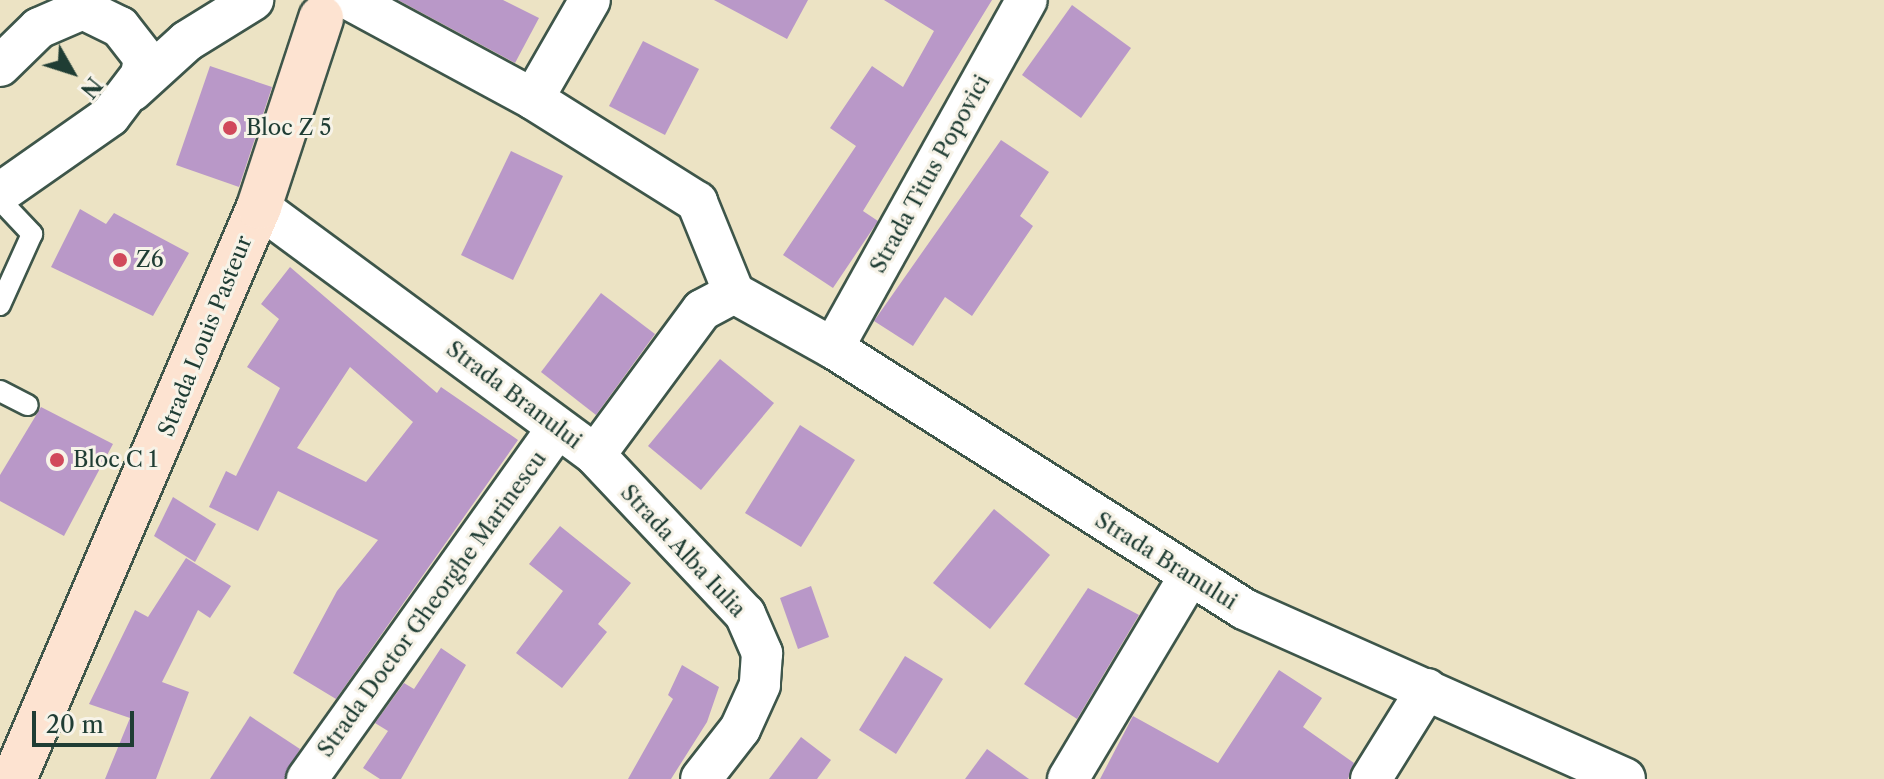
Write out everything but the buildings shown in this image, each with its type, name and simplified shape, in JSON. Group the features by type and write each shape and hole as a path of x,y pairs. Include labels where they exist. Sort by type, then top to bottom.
{"main road":[{"name":"Strada Louis Pasteur","path":"14,779 259,207 328,5"}],"street":[{"path":"0,193 77,142 187,41 253,0"},
{"path":"533,99 590,0"},
{"name":"Strada Titus Popovici","path":"833,348 1027,0"},
{"path":"328,5 533,99 697,202 734,293"},
{"path":"0,66 53,9 130,38 187,41"},
{"path":"130,38 144,58 131,91"},
{"name":"Strada Branului","path":"259,207 595,455 702,310 734,293 833,348 1244,609 1625,779"},
{"name":"Strada Doctor Gheorghe Marinescu","path":"307,779 557,429"},
{"name":"Strada Alba Iulia","path":"595,455 745,614 762,653 760,685 740,729 701,779"},
{"path":"1068,779 1190,575"},
{"path":"1371,779 1427,689"}],"lane":[{"path":"0,200 32,234 0,305"},
{"path":"0,391 28,405"}],"place":[{"name":"Bloc Z 5","path":"230,128"},
{"name":"Z6","path":"120,260"},
{"name":"Bloc C 1","path":"57,460"}]}
